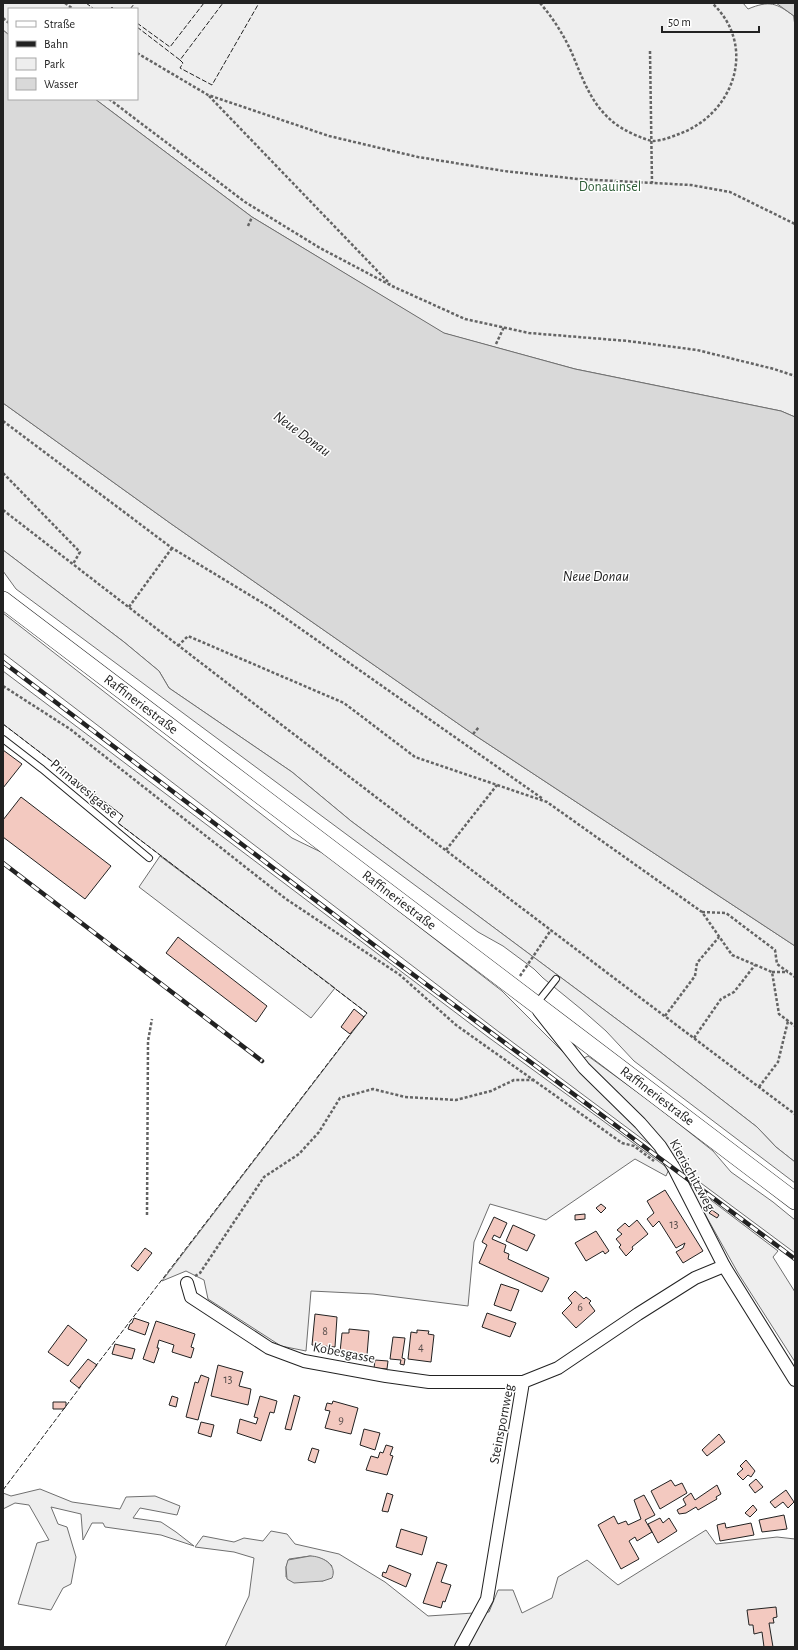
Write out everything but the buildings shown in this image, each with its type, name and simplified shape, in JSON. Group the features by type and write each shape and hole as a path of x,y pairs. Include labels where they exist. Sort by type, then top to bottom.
{"main road":[{"name":"Raffineriestraße","path":"3,600 795,1201"}],"street":[{"name":"Kierischitzweg","path":"535,1005 550,1027 584,1068 660,1146 674,1168 724,1266 795,1380"},
{"name":"Steinspornweg","path":"461,1647 486,1599 523,1382 558,1368 638,1314 695,1278 724,1266"},
{"name":"Kobesgasse","path":"187,1283 191,1297 269,1348 304,1361 386,1376 429,1382 523,1382"}],"lane":[{"name":"Primavesigasse","path":"3,739 42,769 149,858"},
{"path":"535,1005 556,979"}],"path":[{"path":"540,3 560,30 586,87 602,112 617,126 652,141 687,132 701,123 724,101 735,74 737,60 736,46 724,17 712,3"},
{"path":"650,51 652,183"},
{"path":"138,54 208,95 329,136 418,157 504,171 578,179 691,185 730,192 795,224"},
{"path":"208,95 392,286"},
{"path":"110,100 245,202 320,248 392,286 465,319 529,333 628,341 697,350 774,369 795,376"},
{"path":"248,226 252,217"},
{"path":"496,344 504,327"},
{"path":"3,421 172,548 271,608 702,912 732,955 772,972 789,972"},
{"path":"3,473 80,552 73,564"},
{"path":"3,510 128,608 795,1114"},
{"path":"128,608 172,548"},
{"path":"178,646 188,636 344,703 415,757 547,802"},
{"path":"3,686 70,729 286,899 400,975 456,1025 622,1143 634,1146 660,1165"},
{"path":"473,734 479,726"},
{"path":"446,850 497,785"},
{"path":"702,912 726,912 775,950 777,964 795,977"},
{"path":"513,987 552,930"},
{"path":"664,1016 695,976 697,963 719,937"},
{"path":"694,1038 721,999 734,992 755,965"},
{"path":"772,972 779,1014 795,1026"},
{"path":"147,1215 148,1040 152,1019"},
{"path":"759,1087 778,1062 788,1021"},
{"path":"187,1283 200,1273 264,1177 298,1154 309,1143 319,1132 340,1098 373,1089 405,1097 456,1100 491,1091 514,1080 534,1080"}],"green space":[{"name":"Donauinsel","path":"3,3 743,3 748,9 762,4 772,4 782,8 794,16 795,29 795,417 781,411 575,369 443,333 252,217 96,100 138,100 138,8 8,8 8,34 3,30"},
{"path":"3,403 170,523 473,734 795,946 795,1162 776,1147 757,1127 646,1041 351,821 292,772 169,688 159,671 124,642 3,550"},
{"path":"3,613 292,838 325,854 502,991 595,1084 661,1153 499,1032 3,653"},
{"path":"3,671 488,1037 669,1169 666,1176 635,1159 546,1220 490,1204 474,1242 468,1306 373,1294 311,1291 306,1351 281,1346 208,1299 204,1280 186,1271 162,1281 367,1013 118,823 123,816 3,724"},
{"path":"588,1056 655,1105 713,1151 731,1172 795,1220 795,1253 678,1166 583,1062 584,1058"},
{"path":"687,1182 778,1251 773,1257 795,1292 795,1362 738,1273"},
{"path":"40,1489 72,1502 120,1509 126,1497 155,1496 180,1506 177,1515 140,1508 133,1518 161,1522 194,1546 161,1535 105,1527 103,1523 92,1523 83,1540 81,1514 51,1507 58,1524 67,1527 76,1557 71,1584 63,1588 51,1610 18,1604 37,1543 49,1540 29,1505 15,1503 3,1509 3,1493 11,1496"},
{"path":"706,1530 716,1544 777,1537 795,1539 795,1647 225,1647 249,1596 254,1558 234,1552 195,1547 203,1536 234,1542 244,1538 263,1541 271,1531 287,1534 295,1544 339,1554 385,1582 428,1616 489,1612 498,1590 513,1590 522,1613 552,1598 558,1577 587,1560 618,1585","holes":["310,1556 325,1560 332,1566 323,1581 286,1577 286,1567 289,1559"]}],"shaded area":[{"path":"3,550 124,642 159,671 169,688 292,772 351,821 646,1041 757,1127 776,1147 795,1162 795,1183 634,1061 606,1031 534,969 503,946 478,932 16,589 3,571"},
{"path":"160,856 335,988 311,1018 139,887"}],"water":[{"path":"776,3 795,3 795,29 794,16"},
{"name":"Neue Donau","path":"3,30 8,34 8,100 96,100 252,217 444,333 575,369 781,411 795,417 795,946 473,734 170,523 3,403"},
{"path":"310,1556 319,1557 331,1565 333,1569 332,1578 323,1581 294,1583 287,1579 286,1567 288,1560"}],"railway":[{"path":"3,662 395,961 795,1259"},
{"path":"3,863 262,1061"}],"fence":[{"path":"86,3 93,8"},
{"path":"131,8 135,3"},
{"path":"138,24 170,47 204,3"},
{"path":"138,28 180,60 223,3"},
{"path":"180,60 183,63 180,68 212,85 259,3"},
{"path":"3,724 123,816 118,823 367,1013 363,1018"},
{"path":"95,1367 352,1032"},
{"path":"3,1490 81,1386"}]}
